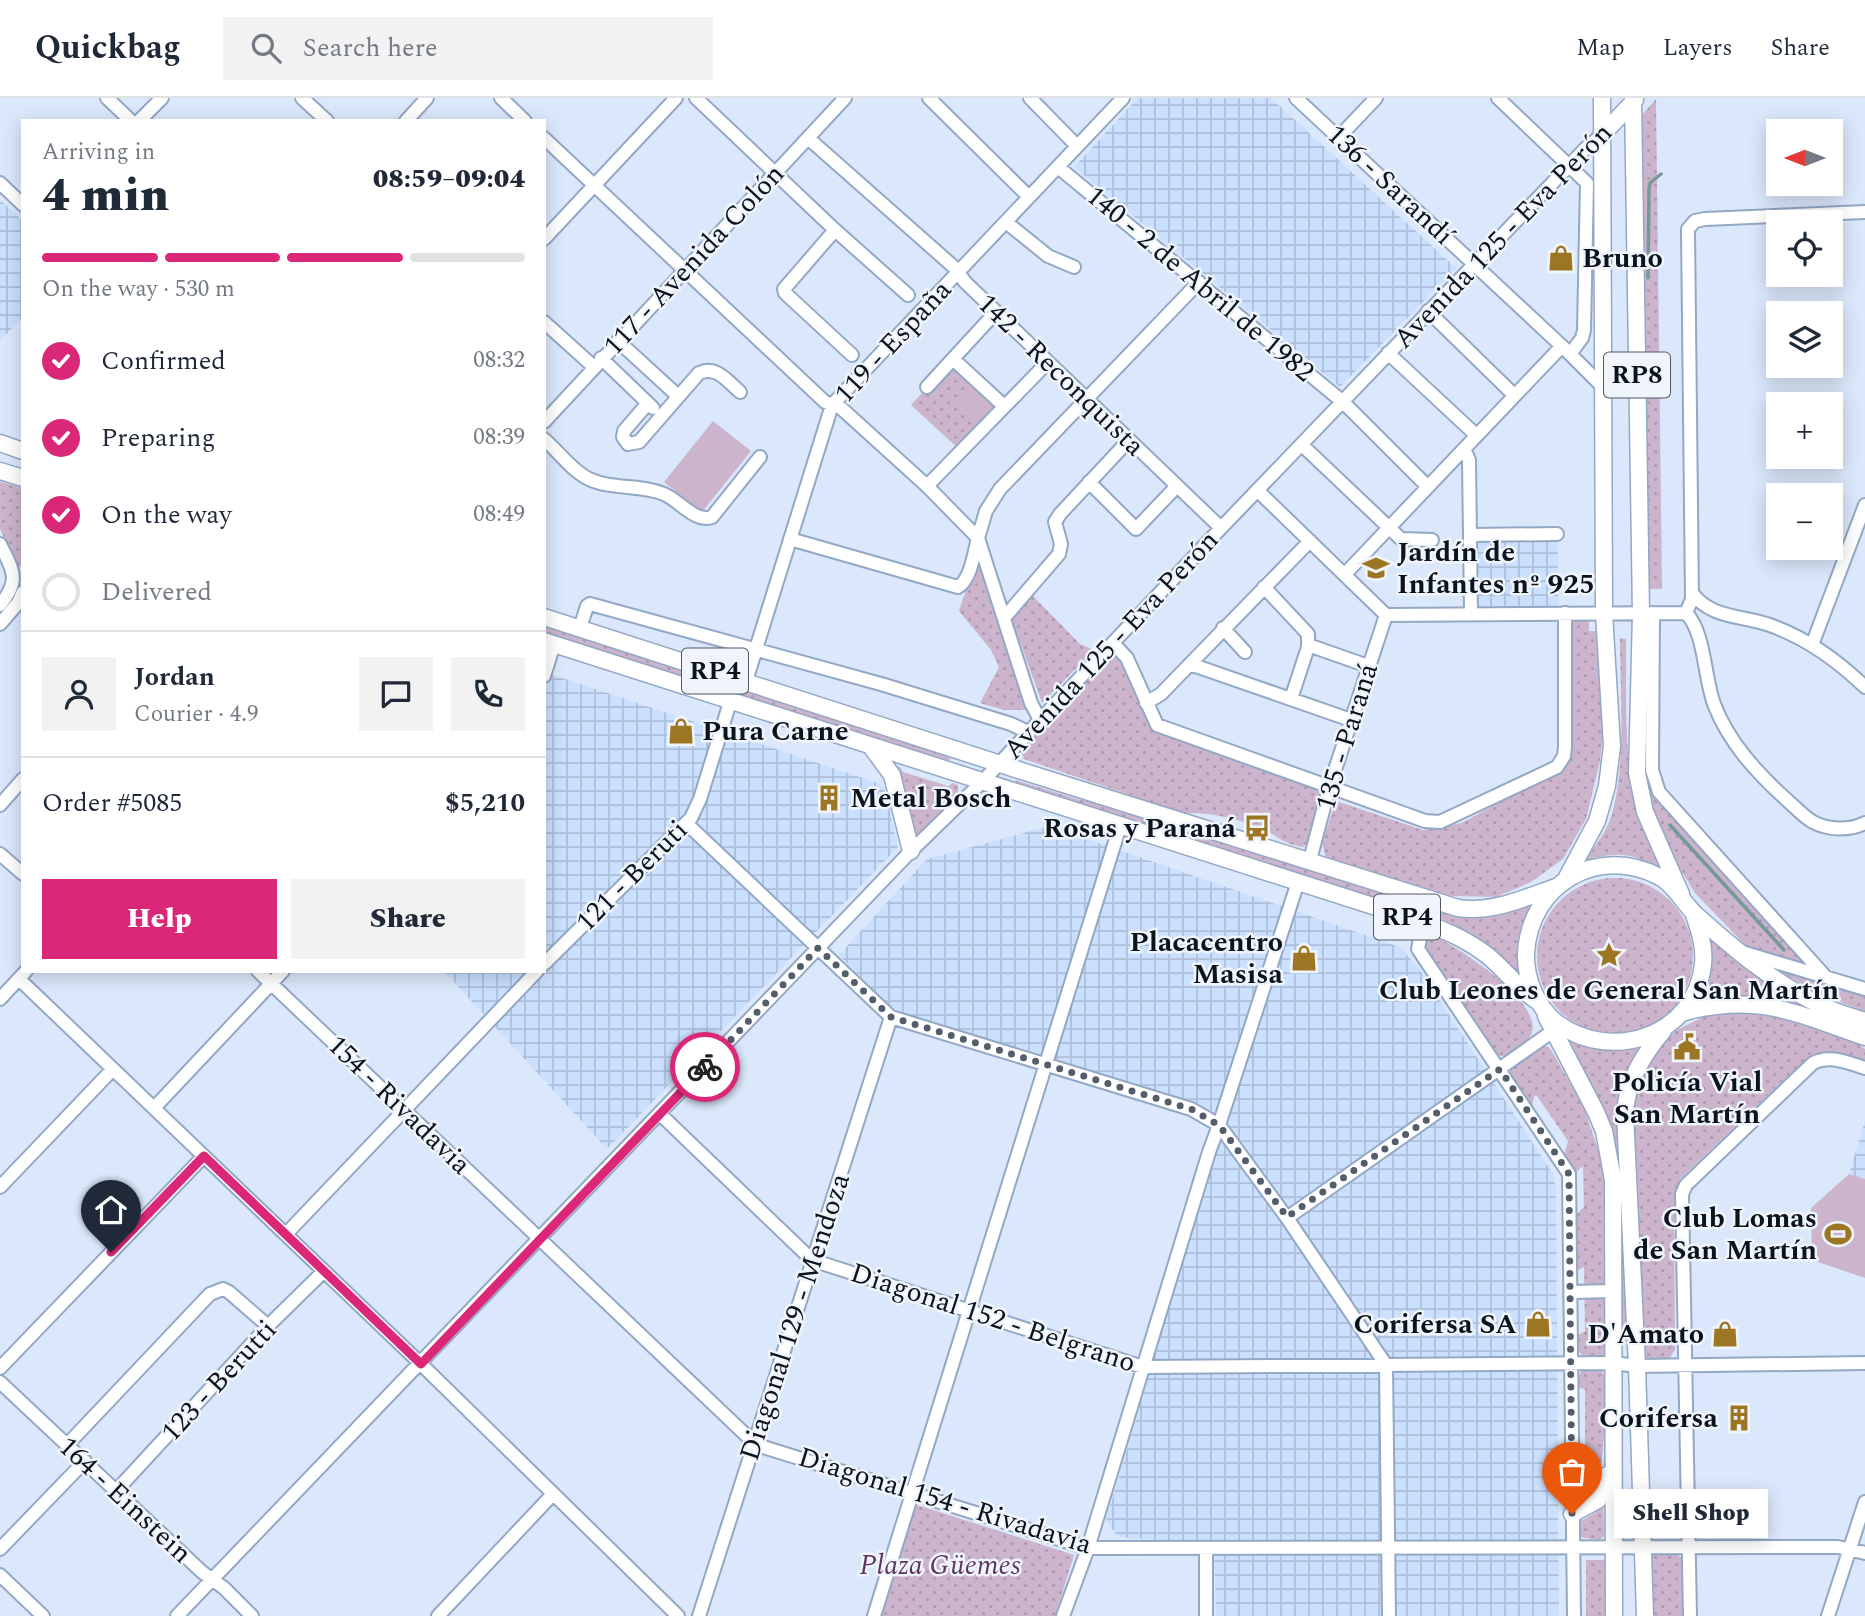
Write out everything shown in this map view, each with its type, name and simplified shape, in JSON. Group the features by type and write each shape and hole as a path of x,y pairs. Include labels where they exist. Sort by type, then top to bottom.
{"main road":[{"name":"RP8","path":"1561,883 1597,821 1611,764 1612,726 1604,613 1602,98"},
{"name":"RP8","path":"1634,99 1647,614 1637,751 1645,812 1681,894"},
{"name":"Avenida 125 - Eva Perón","path":"1602,135 1634,99"},
{"path":"0,443 21,449"},
{"path":"0,471 21,477"},
{"name":"RP4","path":"546,618 999,764 1468,909 1503,905 1561,883 1589,869 1614,865 1639,868 1662,878 1681,894 1693,912 1702,938 1703,965 1696,990 1681,1013 1667,1026 1643,1038 1618,1043 1592,1040 1568,1030 1479,949 1455,935 1423,922 549,643"},
{"path":"871,746 892,775 911,851"},
{"path":"1561,883 1543,902 1533,919 1527,939 1526,959 1540,1006 1596,1112 1609,1153 1614,1201 1614,1616"},
{"name":"RP4","path":"1693,912 1742,952 1804,996 1837,1012 1865,1021"},
{"name":"RP4","path":"1681,1013 1718,1004 1761,1004 1865,1037"},
{"path":"1645,1616 1626,1098 1635,1073 1667,1026"},
{"path":"1572,1514 1598,1500 1612,1463"}],"street":[{"path":"107,98 129,119"},
{"path":"141,119 162,98"},
{"path":"302,98 325,119"},
{"path":"408,119 427,98"},
{"path":"501,98 524,119"},
{"path":"546,237 676,98"},
{"path":"696,98 908,295"},
{"name":"117 - Avenida Colón","path":"546,420 845,98"},
{"path":"929,98 1029,197"},
{"path":"1030,98 1077,146"},
{"name":"119 - España","path":"746,681 832,405 1123,98"},
{"name":"136 - Sarandí","path":"1296,98 1461,250 1605,389"},
{"path":"1339,137 1376,98"},
{"path":"1345,574 1514,395 1582,338 1588,191 1584,178 1498,98"},
{"name":"Avenida 125 - Eva Perón","path":"177,1616 911,851 982,782 1428,311 1602,135"},
{"name":"142 - Reconquista","path":"808,138 954,268 1086,401 1221,528"},
{"path":"546,140 825,402 841,408 927,486 978,538 1031,703 1041,720"},
{"name":"140 - 2 de Abril de 1982","path":"1058,167 1343,402 1428,487"},
{"path":"0,183 21,203"},
{"path":"1686,613 1691,605 1692,593 1688,229 1695,221 1705,219 1865,212"},
{"path":"1006,222 1048,256 1074,267"},
{"path":"835,230 784,289 785,293 852,355"},
{"path":"790,539 950,586 963,583 986,511 1000,489 1199,282"},
{"path":"1428,311 1514,395"},
{"path":"928,387 996,312"},
{"path":"546,324 661,415"},
{"path":"618,341 678,396"},
{"path":"1388,353 1476,435"},
{"path":"953,359 1004,406"},
{"path":"927,486 1048,362"},
{"path":"648,403 624,431 625,442 631,445 636,443 699,373 712,370 719,373 740,392"},
{"path":"1004,618 1059,554 1061,544 1055,522 1129,440"},
{"path":"546,441 589,479 659,492 706,519 712,517 760,457"},
{"path":"1302,445 1389,528 1406,540 1432,540"},
{"path":"1464,449 1469,460 1471,613"},
{"path":"1089,482 1136,529 1177,486"},
{"path":"1257,491 1386,615 1686,613"},
{"path":"1811,645 1865,505"},
{"path":"1471,535 1558,534"},
{"path":"1146,703 1161,694 1310,541"},
{"path":"0,544 15,577 12,598 0,624"},
{"path":"1264,586 1308,634 1308,647 1291,699"},
{"path":"1692,593 1705,607 1722,614 1761,621 1811,645 1828,655 1865,687"},
{"path":"580,628 590,604 881,684 1011,724 1028,732"},
{"path":"1113,642 1127,658 1157,725 1164,729 1425,821 1440,822 1558,767 1565,747 1565,613"},
{"path":"1686,613 1696,626 1708,683 1721,720 1756,770 1812,821 1827,827 1842,828 1865,823"},
{"path":"1647,614 1651,770 1658,792 1824,975"},
{"path":"1698,633 1712,616 1722,614"},
{"name":"135 - Paraná","path":"1310,860 1329,788 1386,615"},
{"path":"1223,628 1245,652"},
{"path":"546,663 549,643"},
{"path":"1308,647 1368,666"},
{"path":"1190,664 1351,720"},
{"name":"121 - Beruti","path":"546,962 686,823 700,799 731,699"},
{"path":"0,805 21,781"},
{"path":"686,823 891,1017 1191,1109 1219,1125 1287,1217 1386,1365 1390,1616"},
{"path":"874,1616 1120,826"},
{"path":"0,853 21,872"},
{"path":"1063,1616 1088,1548 1209,1152 1298,882"},
{"path":"1423,922 1418,949 1569,1174 1574,1616"},
{"path":"1742,952 1865,989"},
{"name":"154 - Rivadavia","path":"260,973 540,1240"},
{"path":"154,1108 281,973"},
{"path":"286,1234 535,973"},
{"path":"0,999 23,975 113,1069 421,1364 678,1616"},
{"name":"Diagonal 129 - Mendoza","path":"699,1616 891,1017"},
{"path":"1287,1217 1553,1031"},
{"path":"1690,1616 1682,1194 1686,1185 1819,1059 1831,1058 1865,1068"},
{"path":"0,1187 113,1069"},
{"name":"Diagonal 152 - Belgrano","path":"660,1114 812,1260 1143,1367 1865,1363"},
{"path":"0,1368 204,1156"},
{"name":"Diagonal 154 - Rivadavia","path":"540,1240 755,1443 1088,1548 1689,1546 1850,1548 1865,1553"},
{"name":"123 - Berutti","path":"116,1491 268,1326 323,1272"},
{"path":"67,1445 210,1294 223,1289 229,1292 268,1326"},
{"path":"1571,1292 1613,1291"},
{"name":"164 - Einstein","path":"0,1382 253,1616"},
{"path":"0,1549 85,1461"},
{"path":"438,1616 553,1494"},
{"path":"1828,1616 1865,1502"},
{"path":"1206,1549 1206,1616"},
{"path":"0,1575 43,1616"}],"shaded area":[{"path":"1138,98 1271,98 1456,268 1340,387 1074,167"},
{"path":"0,200 21,219 21,319 0,341"},
{"path":"1558,541 1558,607 1478,608 1478,542"},
{"path":"546,673 878,783 885,789 898,847 607,1149 446,973 546,973"},
{"path":"1049,826 1400,947 1420,970 1553,1174 1556,1188 1559,1616 1216,1616 1214,1544 1118,1537 1106,1520 1226,1116 893,1010 839,955 927,859"},
{"path":"1865,1121 1865,1179 1849,1174"}],"green space":[{"path":"1656,99 1662,589 1647,589 1640,117"},
{"path":"953,359 1004,406 961,451 911,405"},
{"path":"967,391 990,413 980,424 957,402"},
{"path":"713,421 751,451 702,512 664,482"},
{"path":"0,482 21,487 21,568 0,529"},
{"path":"979,552 1029,710 1004,710 980,703 999,667 991,650 959,611"},
{"path":"1032,595 1080,644 1094,650 1042,703 1012,620"},
{"path":"1572,620 1589,620 1589,631 1599,631 1603,734 1600,761 1586,819 1563,859 1531,882 1496,897 1451,896 1326,858 1322,843 1336,801 1423,830 1462,823 1562,768 1571,739"},
{"path":"546,626 902,737 952,759 947,760 546,634"},
{"path":"1644,632 1650,788 1659,803 1802,959 1800,963 1745,945 1695,893 1662,839 1645,789"},
{"path":"1620,638 1626,639 1627,740 1633,790 1647,839 1665,873 1645,861 1626,855 1607,855 1584,861 1610,820 1619,778"},
{"path":"1113,653 1128,671 1145,713 1161,730 1302,780 1320,790 1318,821 1308,842 1303,847 1234,819 1183,813 1024,759 1020,749"},
{"path":"899,766 903,772 948,786 953,783 958,785 958,793 918,836 913,836 895,770"},
{"path":"1015,780 1482,915 1506,913 1532,903 1518,941 1518,960 1523,980 1484,944 1438,917 1018,785"},
{"path":"1615,878 1645,884 1670,901 1687,926 1693,956 1687,986 1670,1011 1645,1028 1615,1034 1585,1028 1560,1011 1543,986 1537,956 1543,926 1560,901 1585,884"},
{"path":"1708,932 1865,1026 1865,1031 1698,1002"},
{"path":"1433,935 1483,967 1519,999 1530,1016 1532,1031 1512,1053 1499,1056 1425,947 1426,939"},
{"path":"1772,966 1865,997 1865,1011 1815,993"},
{"path":"1734,1010 1771,1015 1855,1042 1865,1049 1865,1062 1826,1058 1799,1067 1680,1179 1674,1199 1675,1350 1669,1359 1648,1360 1644,1357 1628,1134 1638,1074 1677,1030 1701,1018"},
{"path":"1563,1035 1619,1048 1647,1044 1627,1073 1619,1092 1618,1133 1623,1192 1627,1345 1623,1345 1619,1200 1593,1091"},
{"path":"1541,1045 1549,1047 1584,1107 1602,1162 1606,1192 1606,1356 1583,1356 1576,1342 1576,1336 1585,1331 1584,1267 1576,1271 1576,1215 1584,1207 1583,1166 1574,1174 1564,1155 1568,1141 1537,1096 1534,1096 1532,1107 1510,1073 1510,1068"},
{"name":"Club Lomas de San Martín","path":"1849,1174 1865,1179 1865,1278 1812,1260 1811,1208"},
{"path":"1596,1368 1602,1371 1605,1377 1605,1424 1601,1462 1594,1493 1587,1502 1576,1502 1575,1494 1585,1488 1585,1389 1575,1387 1584,1369"},
{"name":"Plaza Güemes","path":"905,1501 1074,1555 1055,1616 869,1616"},
{"path":"1603,1503 1604,1536 1600,1540 1579,1537 1577,1523 1595,1513"},
{"path":"1653,1552 1674,1552 1683,1559 1684,1616 1649,1616 1650,1555"},
{"path":"1586,1560 1608,1560 1609,1616 1586,1616"}],"waterway":[{"path":"1648,278 1649,189 1650,183 1661,174"},
{"path":"1670,825 1784,950"}],"way so far":[{"path":"705,1067 818,948 891,1017 1200,1113 1219,1125 1287,1217 1500,1069 1563,1161 1569,1174 1572,1514"}],"place":[{"name":"Bruno","path":"1561,258"},
{"name":"Jardín de Infantes nº 925","path":"1376,568"},
{"name":"Pura Carne","path":"681,731"},
{"name":"Metal Bosch","path":"829,798"},
{"name":"Rosas y Paraná","path":"1257,828"},
{"name":"Club Leones de General San Martín","path":"1609,955"},
{"name":"Placacentro Masisa","path":"1304,958"},
{"name":"Policía Vial San Martín","path":"1687,1047"},
{"name":"Club Lomas de San Martín","path":"1838,1234"},
{"name":"Corifersa SA","path":"1538,1324"},
{"name":"D'Amato","path":"1725,1334"},
{"name":"Corifersa","path":"1739,1418"},
{"name":"Shell Shop","path":"1572,1514"}],"route":[{"path":"111,1252 204,1156 421,1364 705,1067"}]}
